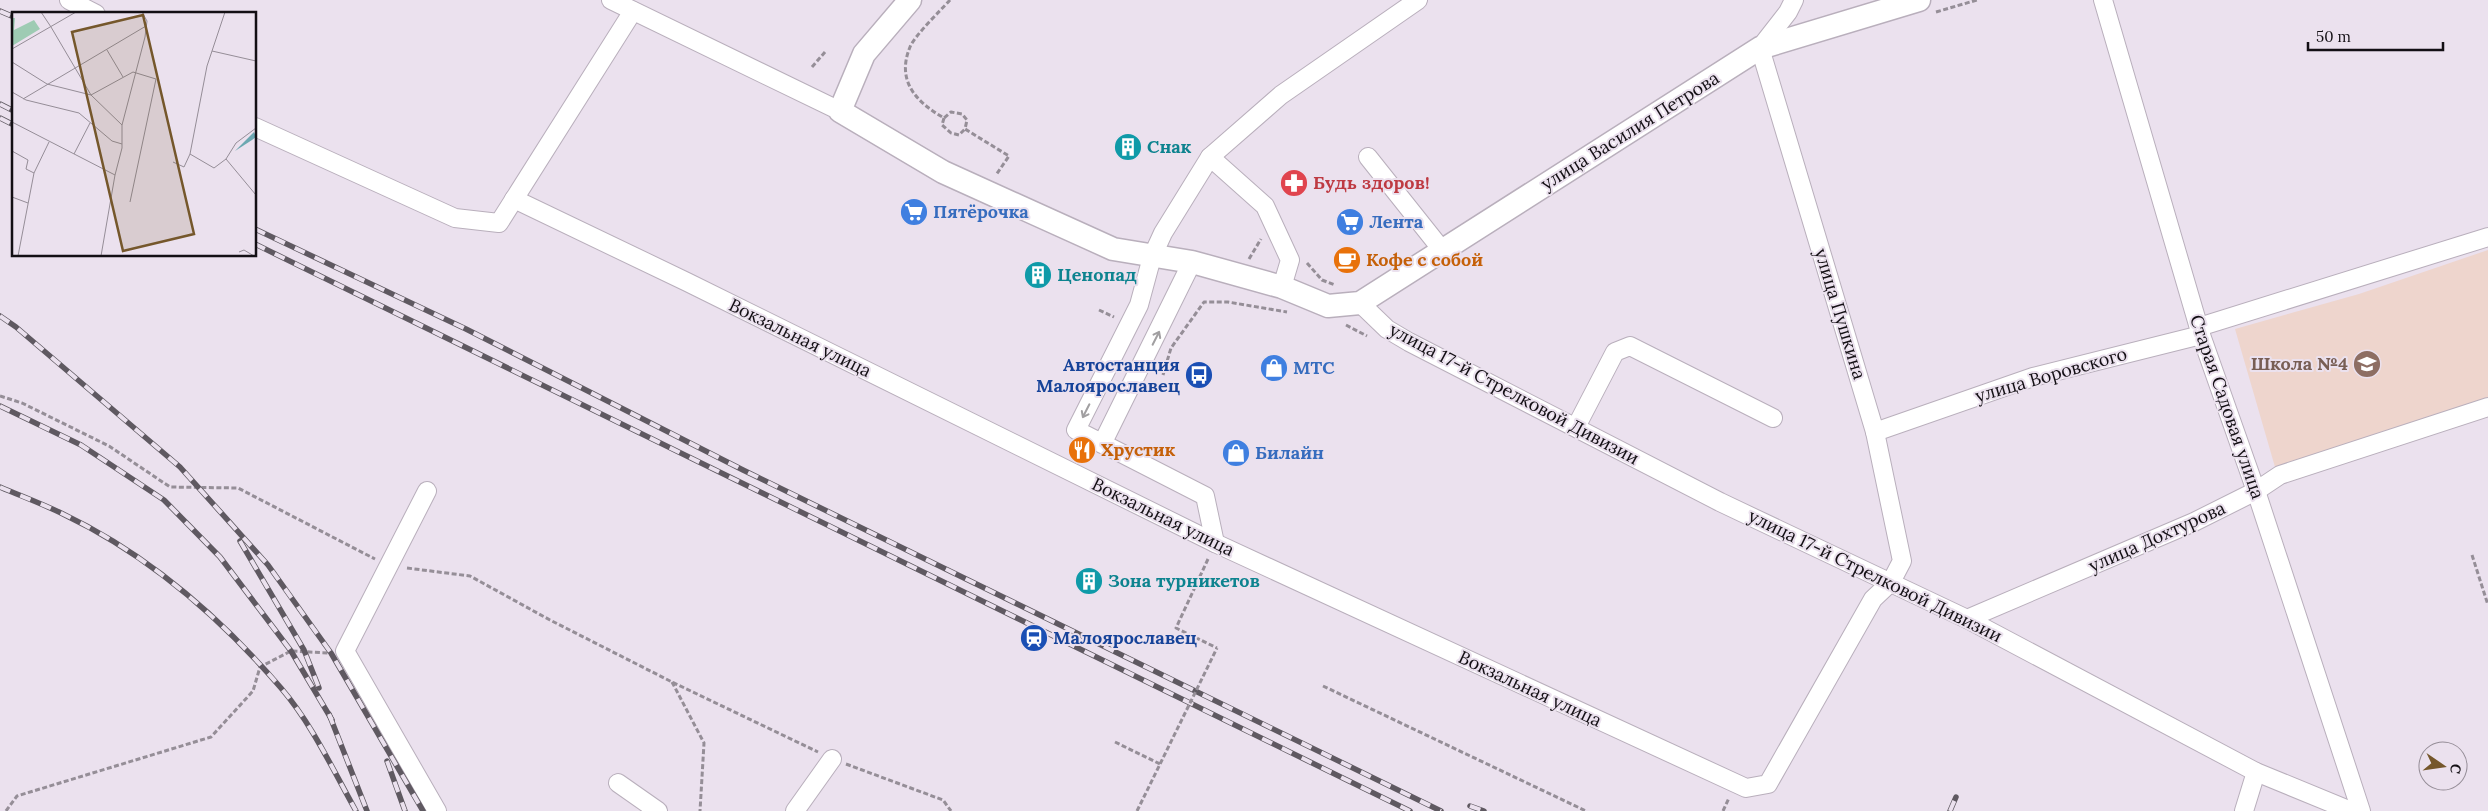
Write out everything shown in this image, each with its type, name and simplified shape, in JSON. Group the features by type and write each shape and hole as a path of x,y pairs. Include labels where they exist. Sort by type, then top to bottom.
{"main road":[{"path":"910,0 864,54 840,112 943,172 1113,249 1152,257 1192,262 1282,287 1328,306 1360,303"},
{"name":"улица Василия Петрова","path":"1360,303 1760,48 1924,7"}],"street":[{"path":"69,0 92,12"},
{"path":"611,0 840,112"},
{"path":"1215,543 1205,496 1076,430 1139,305 1152,257 1163,232 1210,157 1281,96 1418,0"},
{"path":"1760,48 1788,12 1794,0"},
{"name":"Старая Садовая улица","path":"2103,0 2200,331 2256,491 2361,811"},
{"path":"256,127 454,218 498,223 634,11"},
{"name":"улица Пушкина","path":"1760,48 1875,432 1902,560 1891,582"},
{"path":"1368,156 1442,250"},
{"path":"1210,157 1265,206 1290,260 1282,287"},
{"name":"Вокзальная улица","path":"514,199 704,290 1215,543 1746,788 1768,784 1873,599 1891,582"},
{"name":"улица Воровского","path":"1875,432 2033,377 2200,331 2488,237"},
{"path":"1102,444 1166,318 1192,262"},
{"name":"улица 17-й Стрелковой Дивизии","path":"1360,303 1394,333 1720,502 1966,619 2256,772 2351,811"},
{"path":"1576,427 1614,352 1630,346 1772,418"},
{"name":"улица Дохтурова","path":"1966,619 2194,522 2256,491 2280,475 2488,408"},
{"path":"427,491 345,651 437,811"},
{"path":"795,811 832,759"},
{"path":"2244,811 2256,772"},
{"path":"618,783 658,811"}],"path":[{"path":"944,118 928,109 906,84 905,69 910,46 950,0"},
{"path":"1924,7 1977,0"},
{"path":"812,67 825,52"},
{"path":"951,112 962,114 967,120 965,129 959,135 950,133 942,125 944,118 951,112"},
{"path":"965,129 1009,156 974,218"},
{"path":"1163,376 1171,348 1204,302 1228,302"},
{"path":"0,396 22,403 108,446 170,487 238,488 389,566 470,576 550,620 672,682 832,759 943,800 951,811"},
{"path":"1136,811 1216,648 1176,628 1215,543"},
{"path":"2472,555 2488,605"},
{"path":"6,811 17,796 211,737 253,691 260,667 291,651 331,653 345,651"},
{"path":"672,682 704,743 700,811"},
{"path":"1323,686 1586,811"},
{"path":"1115,742 1160,764"}],"shaded area":[{"name":"Школа №4","path":"2488,250 2488,399 2275,467 2235,329 2359,294"}],"railway":[{"path":"0,11 12,16"},
{"path":"0,104 12,110"},
{"path":"0,118 12,124"},
{"path":"256,229 466,329 743,470 1441,811"},
{"path":"256,244 1410,811"},
{"path":"0,316 16,327 180,467 268,565 331,653 423,811"},
{"path":"0,406 81,445 164,500 220,557 291,651 332,720"},
{"path":"0,487 63,514 124,548 153,568 208,613 258,662 292,702 322,748 356,811"},
{"path":"240,541 304,650 319,688"},
{"path":"329,714 367,811"},
{"path":"387,761 405,811"},
{"path":"1950,811 1956,797"},
{"path":"1470,806 1484,811"}],"place":[{"name":"Снак","path":"1128,147"},
{"name":"Будь здоров!","path":"1294,183"},
{"name":"Пятёрочка","path":"914,212"},
{"name":"Лента","path":"1350,222"},
{"name":"Кофе с собой","path":"1347,260"},
{"name":"Ценопад","path":"1038,275"},
{"name":"Школа №4","path":"2367,364"},
{"name":"МТС","path":"1274,368"},
{"name":"Автостанция Малоярославец","path":"1199,375"},
{"name":"Хрустик","path":"1082,450"},
{"name":"Билайн","path":"1236,453"},
{"name":"Зона турникетов","path":"1089,581"},
{"name":"Малоярославец","path":"1034,638"}]}
